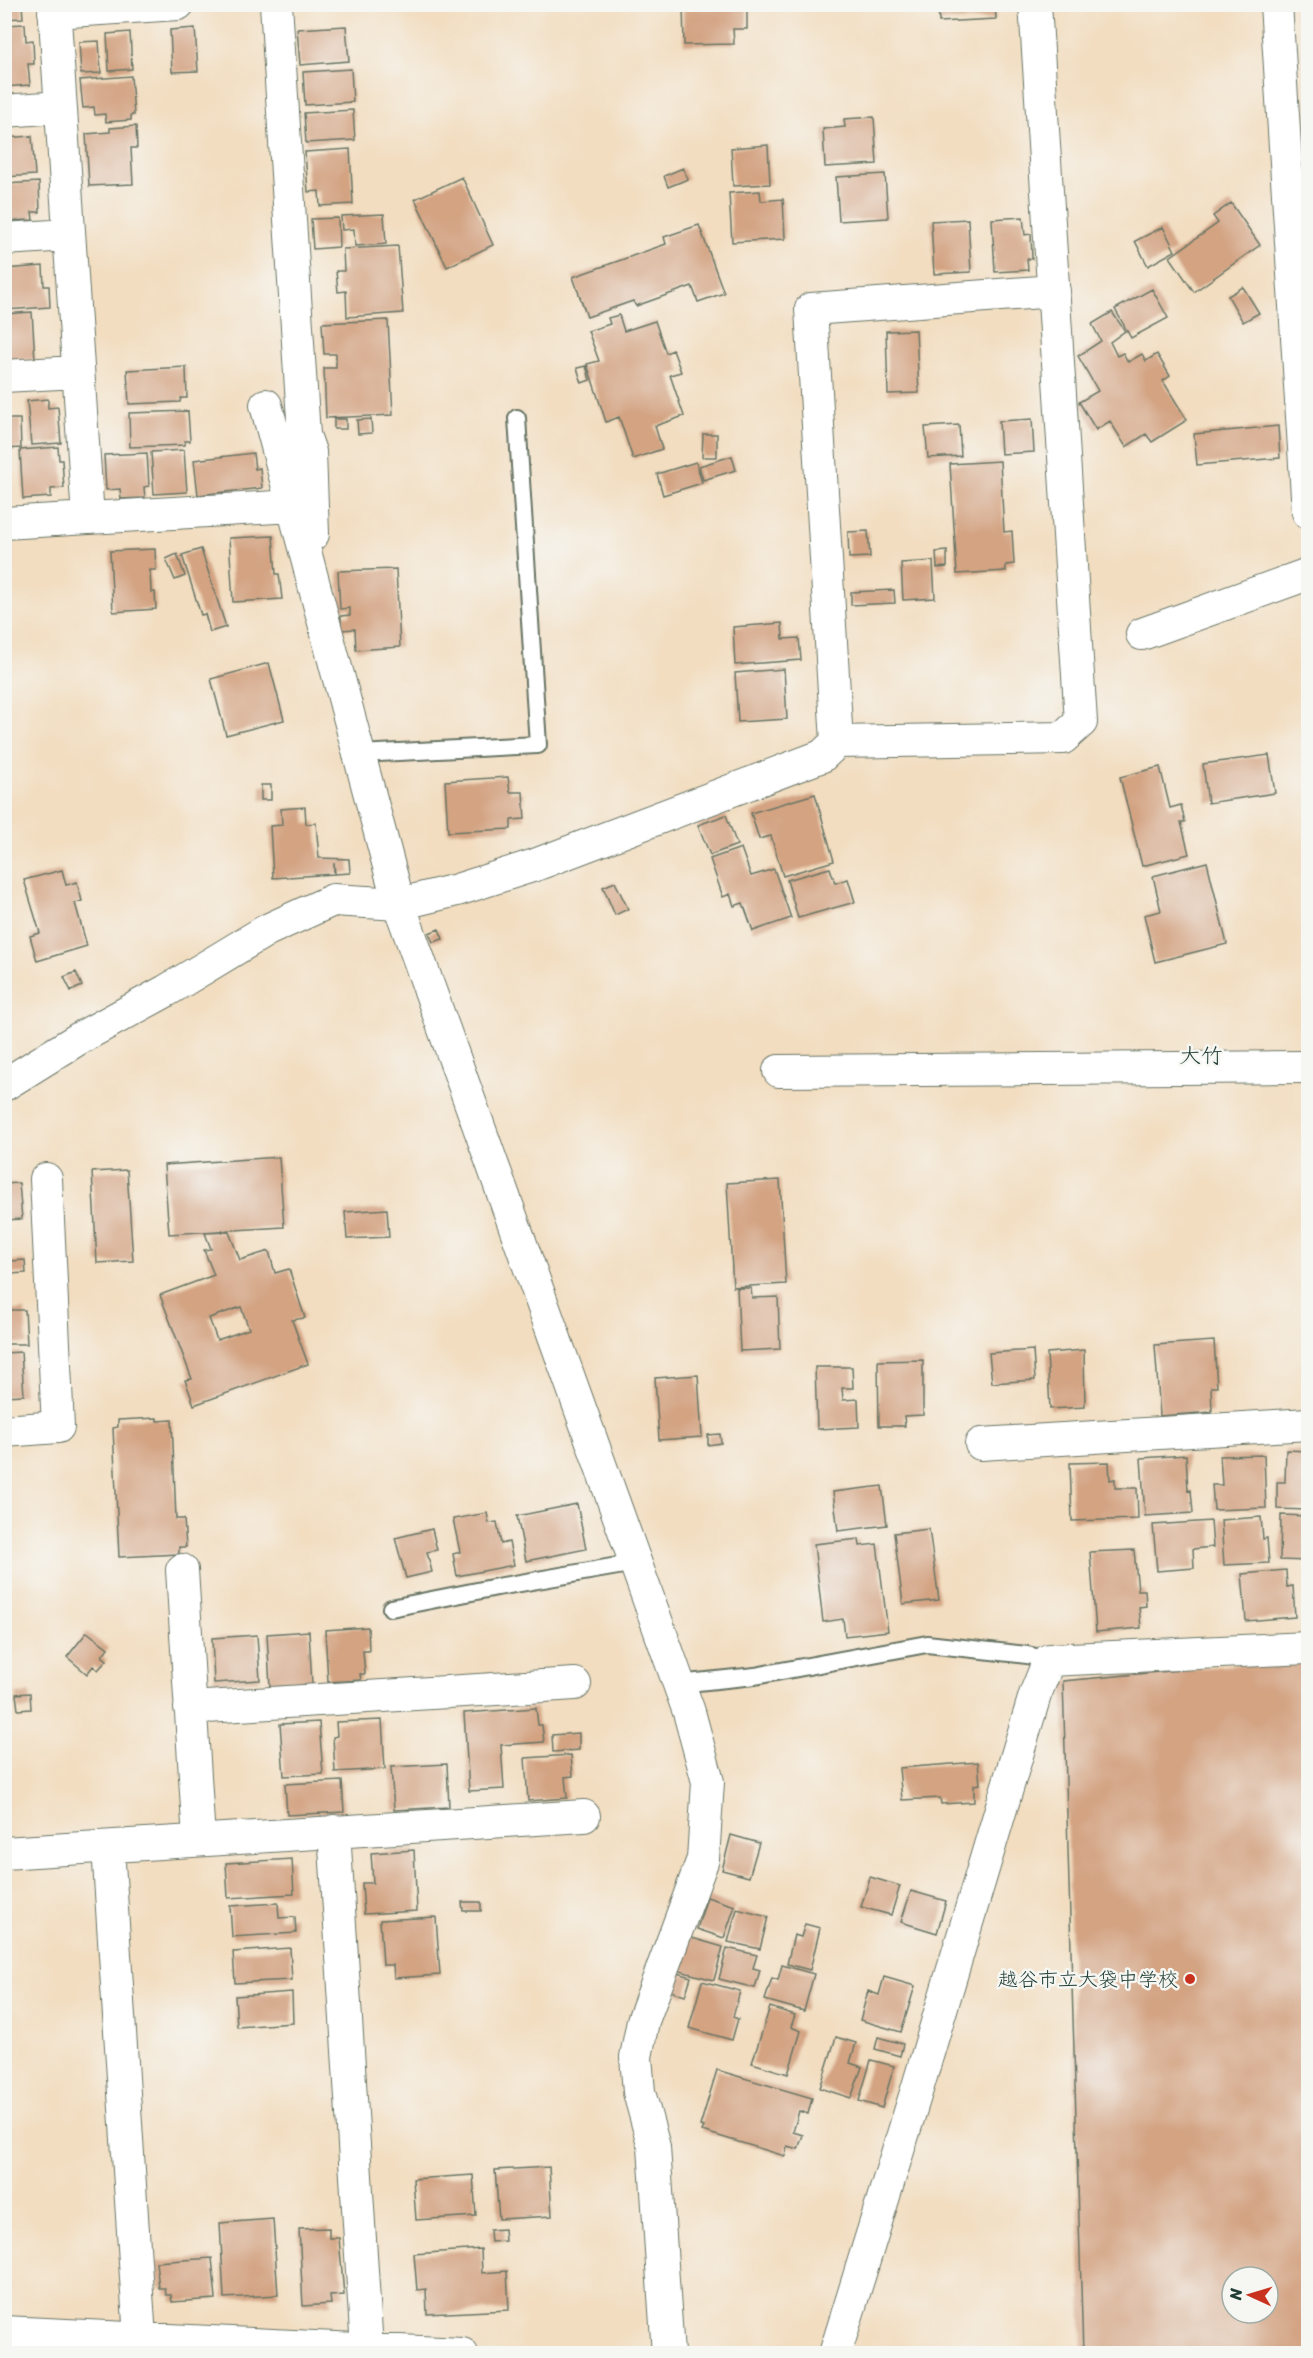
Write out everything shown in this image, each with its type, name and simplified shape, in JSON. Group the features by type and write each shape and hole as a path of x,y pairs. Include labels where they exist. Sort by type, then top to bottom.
{"street":[{"path":"88,518 54,8 178,4"},
{"path":"276,4 303,423 310,452 316,592"},
{"path":"4,1084 267,930 333,900 399,904 458,890 546,861 822,756 837,742 1063,738 1081,722 1035,4"},
{"path":"1276,4 1302,297 1308,512"},
{"path":"4,111 60,107"},
{"path":"4,239 69,235"},
{"path":"837,742 811,309 1054,291"},
{"path":"4,376 77,372"},
{"path":"266,405 399,904 688,1712 708,1782 703,1859 643,2020 636,2057 639,2092 654,2147 669,2354"},
{"path":"4,523 292,506"},
{"path":"1142,634 1308,574"},
{"path":"779,1071 1308,1067"},
{"path":"4,1431 58,1427 46,1179"},
{"path":"981,1444 1308,1424"},
{"path":"182,1570 199,1840"},
{"path":"835,2354 1035,1695 1049,1660 1308,1648"},
{"path":"190,1708 575,1684"},
{"path":"4,1853 584,1816"},
{"path":"334,1832 367,2349"},
{"path":"108,1847 140,2339"},
{"path":"4,2332 462,2354"}],"lane":[{"path":"359,754 538,746 517,418"},
{"path":"391,1608 635,1563"},
{"path":"678,1684 755,1676 927,1644 1027,1655 1049,1660"}],"building":[{"path":"4,4 22,4 23,18 4,19"},
{"path":"683,4 752,4 752,10 747,10 747,29 733,29 734,44 684,45"},
{"path":"938,4 995,4 996,19 939,22"},
{"path":"25,24 26,41 33,40 34,64 28,64 30,85 4,87 4,25"},
{"path":"346,26 349,61 300,65 297,29"},
{"path":"195,28 198,71 172,72 170,30"},
{"path":"130,32 132,69 109,71 107,34"},
{"path":"99,41 101,73 81,74 79,42"},
{"path":"351,69 353,102 305,105 303,72"},
{"path":"131,76 134,115 131,115 131,120 106,122 105,114 95,115 94,107 83,108 80,80"},
{"path":"353,110 355,140 306,143 304,113"},
{"path":"874,117 877,164 825,167 823,129 845,127 844,119"},
{"path":"136,126 137,148 131,148 133,184 89,186 86,134 110,132 110,128"},
{"path":"32,136 35,175 4,177 4,138"},
{"path":"768,145 770,184 733,186 731,148"},
{"path":"350,149 353,204 320,206 319,191 308,192 305,152"},
{"path":"683,168 688,179 668,187 664,176"},
{"path":"885,174 888,218 839,221 836,177"},
{"path":"462,177 493,245 447,267 415,199"},
{"path":"39,182 40,212 32,212 33,220 4,221 4,184"},
{"path":"760,191 761,201 783,199 785,239 732,242 729,193"},
{"path":"1231,203 1260,245 1194,292 1170,257 1218,223 1213,216"},
{"path":"384,214 386,244 355,246 354,229 342,230 341,216"},
{"path":"1023,217 1025,235 1031,234 1032,259 1027,259 1028,270 995,272 992,219"},
{"path":"338,218 339,247 313,249 311,219"},
{"path":"968,219 971,272 934,274 931,221"},
{"path":"699,225 724,293 698,302 692,286 636,306 633,301 587,317 573,277 666,244 664,237"},
{"path":"1163,227 1175,251 1148,266 1135,241"},
{"path":"398,246 403,313 347,317 346,291 338,292 336,271 344,271 343,249"},
{"path":"43,266 44,286 49,286 50,307 4,310 4,269"},
{"path":"1243,287 1259,313 1243,322 1228,296"},
{"path":"1152,289 1168,318 1131,338 1115,309"},
{"path":"32,312 35,359 4,361 4,314"},
{"path":"1112,312 1125,331 1110,342 1117,356 1123,353 1128,362 1142,354 1146,361 1157,354 1170,376 1163,381 1187,420 1152,442 1146,434 1126,447 1110,421 1096,430 1079,402 1098,391 1078,356 1101,341 1092,324"},
{"path":"619,315 624,331 655,321 666,353 673,350 681,372 670,375 684,416 655,426 662,449 633,459 619,417 606,422 587,364 599,361 588,331 610,324 608,318"},
{"path":"388,320 393,415 326,418 324,368 336,368 336,354 324,354 322,323"},
{"path":"916,330 919,393 888,394 886,331"},
{"path":"586,366 590,380 582,383 577,368"},
{"path":"186,367 187,398 181,398 180,402 129,404 127,370"},
{"path":"48,399 48,408 58,407 61,443 31,445 27,401"},
{"path":"4,401 8,401 8,419 20,419 21,448 4,449"},
{"path":"188,411 190,441 185,441 185,445 130,447 129,413"},
{"path":"334,419 346,419 346,429 334,429"},
{"path":"371,419 372,433 358,434 357,420"},
{"path":"1032,419 1034,452 1001,454 999,421"},
{"path":"959,425 961,456 928,458 925,427"},
{"path":"1278,426 1280,458 1197,465 1194,434"},
{"path":"703,434 717,434 717,457 702,457"},
{"path":"58,447 59,460 62,460 64,488 51,489 51,497 23,499 20,450"},
{"path":"184,450 187,492 154,494 151,452"},
{"path":"147,453 149,486 144,487 145,498 121,499 120,489 106,490 104,455"},
{"path":"253,453 255,469 260,468 262,488 198,495 194,460"},
{"path":"732,456 736,470 703,480 699,466"},
{"path":"1000,461 1004,532 1012,531 1014,564 1006,565 1006,571 957,574 950,464"},
{"path":"696,462 702,483 663,495 657,474"},
{"path":"868,531 870,557 849,558 848,532"},
{"path":"273,536 276,574 279,574 282,599 233,602 229,538"},
{"path":"155,549 156,570 150,570 151,592 155,592 156,609 113,612 110,551"},
{"path":"201,549 226,627 210,632 205,614 201,615 182,555"},
{"path":"947,551 947,567 937,568 936,552"},
{"path":"177,554 185,576 175,580 166,559"},
{"path":"933,561 935,598 903,600 901,563"},
{"path":"396,569 400,647 356,650 355,629 341,630 341,616 350,615 350,608 340,609 338,571"},
{"path":"894,590 895,603 851,605 851,592"},
{"path":"782,623 783,639 799,638 801,660 735,665 733,627"},
{"path":"269,663 284,720 226,735 211,679"},
{"path":"784,669 787,719 738,722 735,673"},
{"path":"1269,755 1275,793 1208,803 1203,764"},
{"path":"1160,767 1170,808 1181,805 1185,822 1181,822 1189,854 1142,866 1120,777"},
{"path":"508,777 510,792 523,792 525,819 511,820 511,829 448,832 445,781"},
{"path":"261,785 271,785 271,800 261,800"},
{"path":"815,794 834,861 783,876 771,836 759,839 751,813"},
{"path":"305,807 306,824 316,823 319,858 349,859 350,873 335,874 334,863 334,874 273,878 270,826 282,825 281,809"},
{"path":"726,815 737,845 710,855 698,825"},
{"path":"741,848 751,876 774,869 791,918 753,931 743,903 734,906 730,894 723,897 710,859"},
{"path":"1207,862 1227,944 1155,962 1144,915 1161,911 1153,876"},
{"path":"830,868 835,883 848,879 855,902 798,918 787,880"},
{"path":"62,870 66,885 77,882 82,901 75,903 87,946 37,961 30,936 40,933 24,880"},
{"path":"615,882 628,909 615,915 603,887"},
{"path":"439,929 443,939 433,942 429,933"},
{"path":"76,972 82,986 71,991 64,977"},
{"path":"279,1157 284,1227 169,1234 164,1165"},
{"path":"127,1170 133,1261 97,1263 92,1172"},
{"path":"780,1180 786,1284 733,1287 727,1183"},
{"path":"19,1183 22,1219 4,1220 4,1184"},
{"path":"387,1209 389,1237 347,1239 345,1212"},
{"path":"229,1232 240,1260 269,1251 275,1273 289,1269 305,1318 292,1320 308,1364 194,1405 185,1380 192,1379 160,1295 214,1275 204,1250 211,1249 205,1233","holes":["241,1307 249,1329 217,1340 209,1318"]},
{"path":"25,1260 26,1273 10,1274 10,1261"},
{"path":"737,1288 751,1288 752,1298 778,1297 780,1349 740,1351"},
{"path":"4,1310 25,1310 27,1344 4,1344"},
{"path":"1214,1341 1217,1387 1211,1387 1212,1412 1160,1416 1155,1345"},
{"path":"1033,1350 1035,1380 992,1383 989,1353"},
{"path":"1084,1350 1085,1407 1050,1409 1047,1353"},
{"path":"21,1352 24,1395 4,1396 4,1353"},
{"path":"923,1360 923,1415 904,1416 905,1426 879,1426 878,1361"},
{"path":"815,1367 852,1367 853,1388 842,1388 843,1400 858,1399 859,1427 817,1429"},
{"path":"698,1375 702,1437 659,1440 655,1378"},
{"path":"157,1418 157,1421 172,1420 176,1519 184,1519 186,1547 179,1547 179,1554 119,1557 113,1428 118,1427 118,1420"},
{"path":"720,1434 721,1443 708,1445 708,1435"},
{"path":"1286,1450 1308,1451 1308,1510 1277,1509 1277,1482 1285,1482"},
{"path":"1186,1455 1188,1491 1191,1490 1193,1513 1145,1516 1141,1458"},
{"path":"1264,1455 1266,1508 1214,1510 1212,1485 1222,1485 1220,1456"},
{"path":"1109,1462 1110,1480 1115,1479 1115,1488 1137,1488 1138,1519 1072,1521 1070,1463"},
{"path":"882,1486 887,1525 838,1531 833,1492"},
{"path":"577,1504 586,1549 526,1561 517,1516"},
{"path":"487,1513 489,1523 497,1522 501,1544 509,1542 514,1565 457,1576 453,1554 460,1552 453,1519"},
{"path":"1281,1515 1308,1516 1308,1561 1280,1560"},
{"path":"1261,1517 1263,1539 1267,1538 1269,1563 1224,1565 1221,1520"},
{"path":"1211,1521 1213,1547 1193,1549 1194,1568 1157,1571 1153,1525"},
{"path":"432,1529 437,1550 427,1552 432,1572 406,1578 395,1538"},
{"path":"929,1529 939,1600 903,1604 894,1533"},
{"path":"859,1539 860,1546 877,1544 888,1631 845,1636 843,1619 823,1622 814,1544"},
{"path":"1134,1550 1138,1590 1145,1590 1146,1606 1139,1607 1141,1628 1096,1632 1090,1552"},
{"path":"1286,1570 1287,1587 1293,1586 1295,1617 1246,1621 1242,1574"},
{"path":"368,1627 369,1651 363,1651 365,1674 360,1674 361,1680 328,1682 325,1630"},
{"path":"309,1631 312,1685 270,1687 267,1634"},
{"path":"87,1632 108,1648 102,1656 107,1660 98,1670 93,1666 87,1674 67,1657"},
{"path":"257,1635 260,1680 214,1683 212,1638"},
{"name":"越谷市立大袋中学校","path":"1308,1658 1308,2354 1083,2354 1063,1681"},
{"path":"30,1693 31,1709 18,1710 16,1694"},
{"path":"536,1708 538,1725 542,1725 544,1742 501,1745 504,1789 469,1791 464,1713"},
{"path":"382,1720 385,1769 335,1772 333,1737 337,1736 336,1722"},
{"path":"319,1722 323,1774 284,1776 280,1724"},
{"path":"579,1733 579,1750 553,1752 552,1735"},
{"path":"571,1755 573,1776 565,1777 567,1798 528,1801 525,1758"},
{"path":"978,1762 980,1784 974,1785 974,1802 941,1804 940,1798 902,1800 899,1768"},
{"path":"447,1764 449,1807 394,1810 391,1767"},
{"path":"342,1781 344,1812 287,1815 285,1784"},
{"path":"731,1835 759,1843 749,1877 722,1870"},
{"path":"414,1850 417,1911 364,1914 362,1883 373,1883 371,1853"},
{"path":"292,1859 294,1894 228,1898 226,1863"},
{"path":"870,1877 900,1886 891,1915 861,1907"},
{"path":"911,1891 946,1901 937,1933 901,1922"},
{"path":"707,1897 735,1906 724,1938 697,1929"},
{"path":"462,1902 481,1902 481,1911 463,1911"},
{"path":"278,1903 279,1918 295,1917 296,1933 232,1937 230,1906"},
{"path":"737,1909 768,1917 760,1949 728,1942"},
{"path":"436,1917 440,1975 394,1978 393,1965 383,1965 380,1920"},
{"path":"805,1924 820,1928 810,1970 787,1964 794,1935 801,1937"},
{"path":"685,1936 723,1947 714,1980 676,1970"},
{"path":"290,1948 292,1980 235,1983 233,1952"},
{"path":"727,1948 757,1955 753,1968 760,1970 755,1988 719,1979"},
{"path":"782,1965 814,1974 804,2011 765,2000 772,1978 778,1980"},
{"path":"673,1972 691,1977 685,1996 668,1990"},
{"path":"884,1977 915,1986 901,2032 860,2020 868,1991 879,1995"},
{"path":"702,1981 740,1991 733,2017 738,2019 732,2040 689,2028"},
{"path":"292,1992 293,2023 237,2027 235,1996"},
{"path":"770,2007 795,2015 791,2027 801,2031 788,2074 752,2063"},
{"path":"836,2037 856,2043 850,2063 862,2067 851,2098 820,2088"},
{"path":"878,2037 903,2044 900,2056 875,2049"},
{"path":"871,2060 894,2066 882,2108 859,2101"},
{"path":"717,2070 812,2098 808,2114 799,2111 793,2132 803,2135 798,2149 787,2146 785,2156 702,2131 704,2127 700,2126"},
{"path":"549,2167 552,2216 499,2219 495,2170"},
{"path":"473,2175 476,2216 416,2220 413,2179"},
{"path":"273,2219 278,2295 224,2298 220,2223"},
{"path":"329,2228 329,2238 339,2238 344,2295 330,2296 331,2304 303,2306 299,2229"},
{"path":"504,2229 505,2241 491,2242 490,2230"},
{"path":"481,2249 482,2273 507,2271 509,2310 427,2314 426,2289 417,2290 414,2254"},
{"path":"212,2258 216,2299 172,2302 171,2295 166,2295 165,2288 159,2288 156,2262"}],"place":[{"name":"越谷市立大袋中学校","path":"1190,1979"}],"district":[{"name":"大竹","path":"1201,1055"}]}
